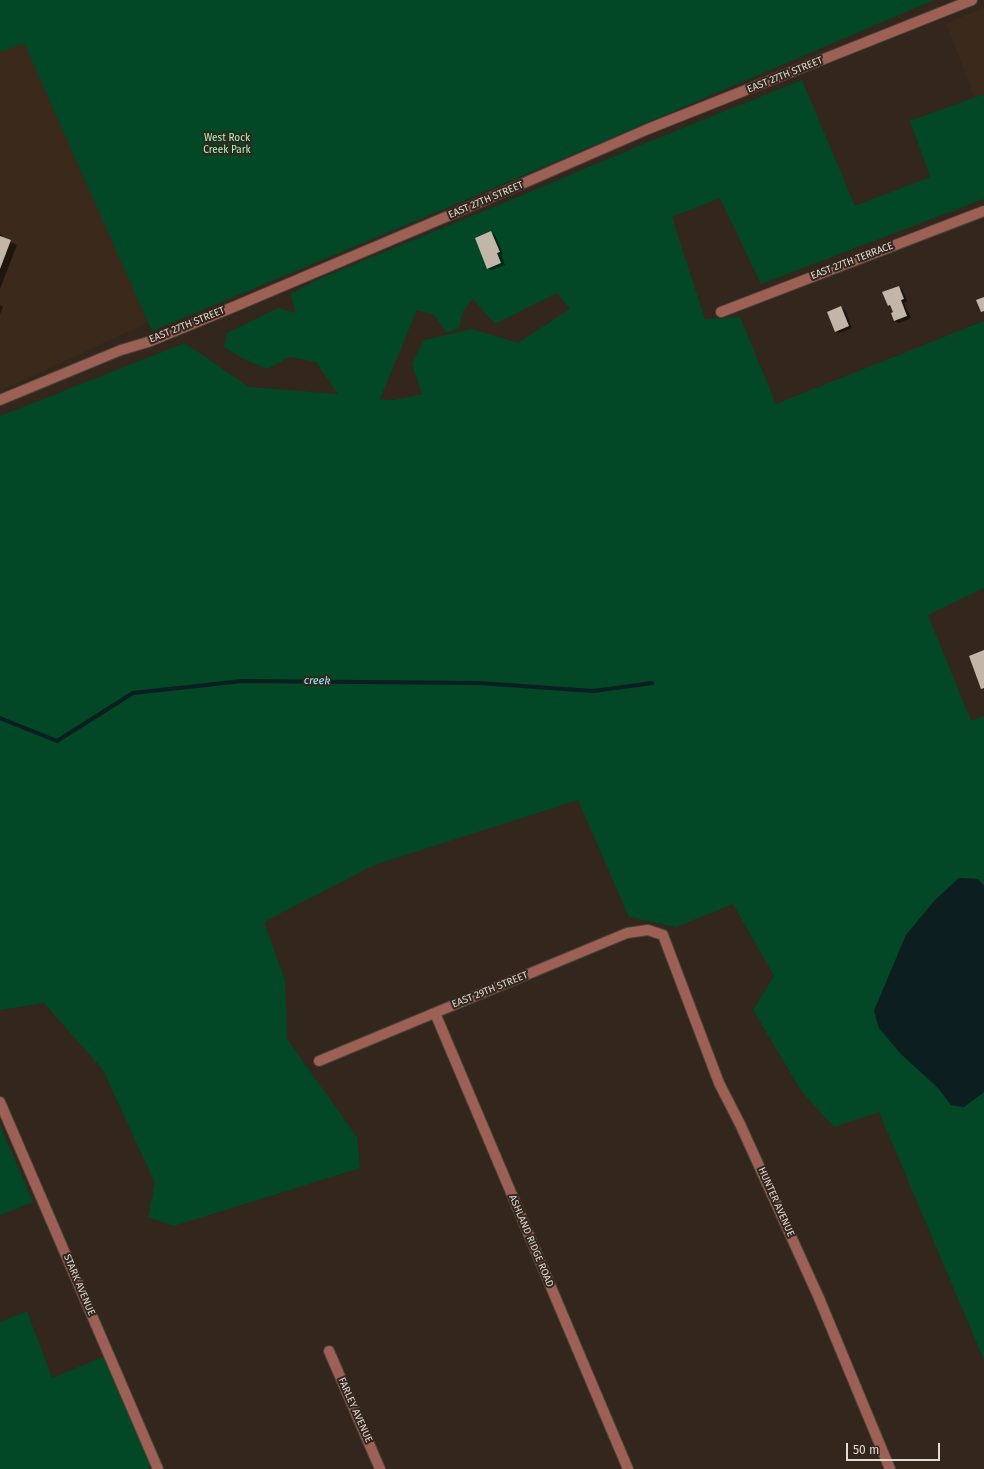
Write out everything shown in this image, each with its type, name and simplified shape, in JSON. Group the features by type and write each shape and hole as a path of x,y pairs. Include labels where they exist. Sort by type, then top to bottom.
{"street":[{"name":"EAST 27TH STREET","path":"0,400 121,350 148,342 455,213 648,129 972,0"},
{"name":"EAST 27TH TERRACE","path":"721,312 984,210"},
{"name":"EAST 29TH STREET","path":"319,1061 627,934 648,930 663,935"},
{"name":"HUNTER AVENUE","path":"663,935 719,1083 740,1124 819,1298 890,1469"},
{"name":"ASHLAND RIDGE ROAD","path":"435,1013 628,1469"},
{"name":"STARK AVENUE","path":"0,1102 158,1469"},
{"name":"FARLEY AVENUE","path":"329,1352 380,1469"}],"shaded area":[{"path":"984,8 984,94 974,97 946,23"},
{"path":"24,42 149,322 0,391 0,52"},
{"path":"959,878 978,879 984,886 984,1092 964,1107 951,1105 938,1088 901,1054 879,1028 874,1011 906,935 935,900"}],"green space":[{"name":"West Rock Creek Park","path":"0,0 934,0 454,205 152,331 24,43 0,52"},
{"path":"802,80 855,206 930,177 910,121 984,94 984,199 761,284 720,198 672,217 705,319 740,317 776,404 984,321 984,588 928,615 971,721 984,716 984,886 978,879 959,878 935,900 906,935 874,1011 879,1028 901,1054 938,1088 951,1105 964,1107 984,1092 984,1360 879,1112 834,1127 802,1092 753,1010 774,976 733,904 676,927 629,917 578,800 374,865 264,922 285,980 287,1039 357,1137 360,1168 174,1226 148,1217 155,1183 103,1070 44,1003 0,1010 0,416 185,343 249,387 338,394 316,362 290,357 267,369 242,358 224,347 227,333 278,308 295,313 291,294 314,281 648,142","holes":["557,293 570,309 518,343 472,329 424,340 412,364 422,394 394,400 380,399 417,310 434,315 447,333 459,328 463,311 473,299 495,324"]},
{"path":"0,1125 33,1202 0,1215"},
{"path":"27,1311 52,1378 103,1357 149,1462 149,1469 0,1469 0,1322"}],"building":[{"path":"491,231 500,252 497,253 501,263 487,269 475,238"},
{"path":"0,236 11,240 0,269"},
{"path":"899,286 904,299 901,300 907,316 894,321 891,313 893,312 890,305 888,306 882,292"},
{"path":"984,297 984,311 981,312 976,300"},
{"path":"841,306 849,326 835,332 827,312"},
{"path":"984,650 984,688 981,689 969,656"}],"waterway":[{"name":"creek","path":"0,718 57,741 133,693 242,681 479,683 593,691 652,683"}]}
